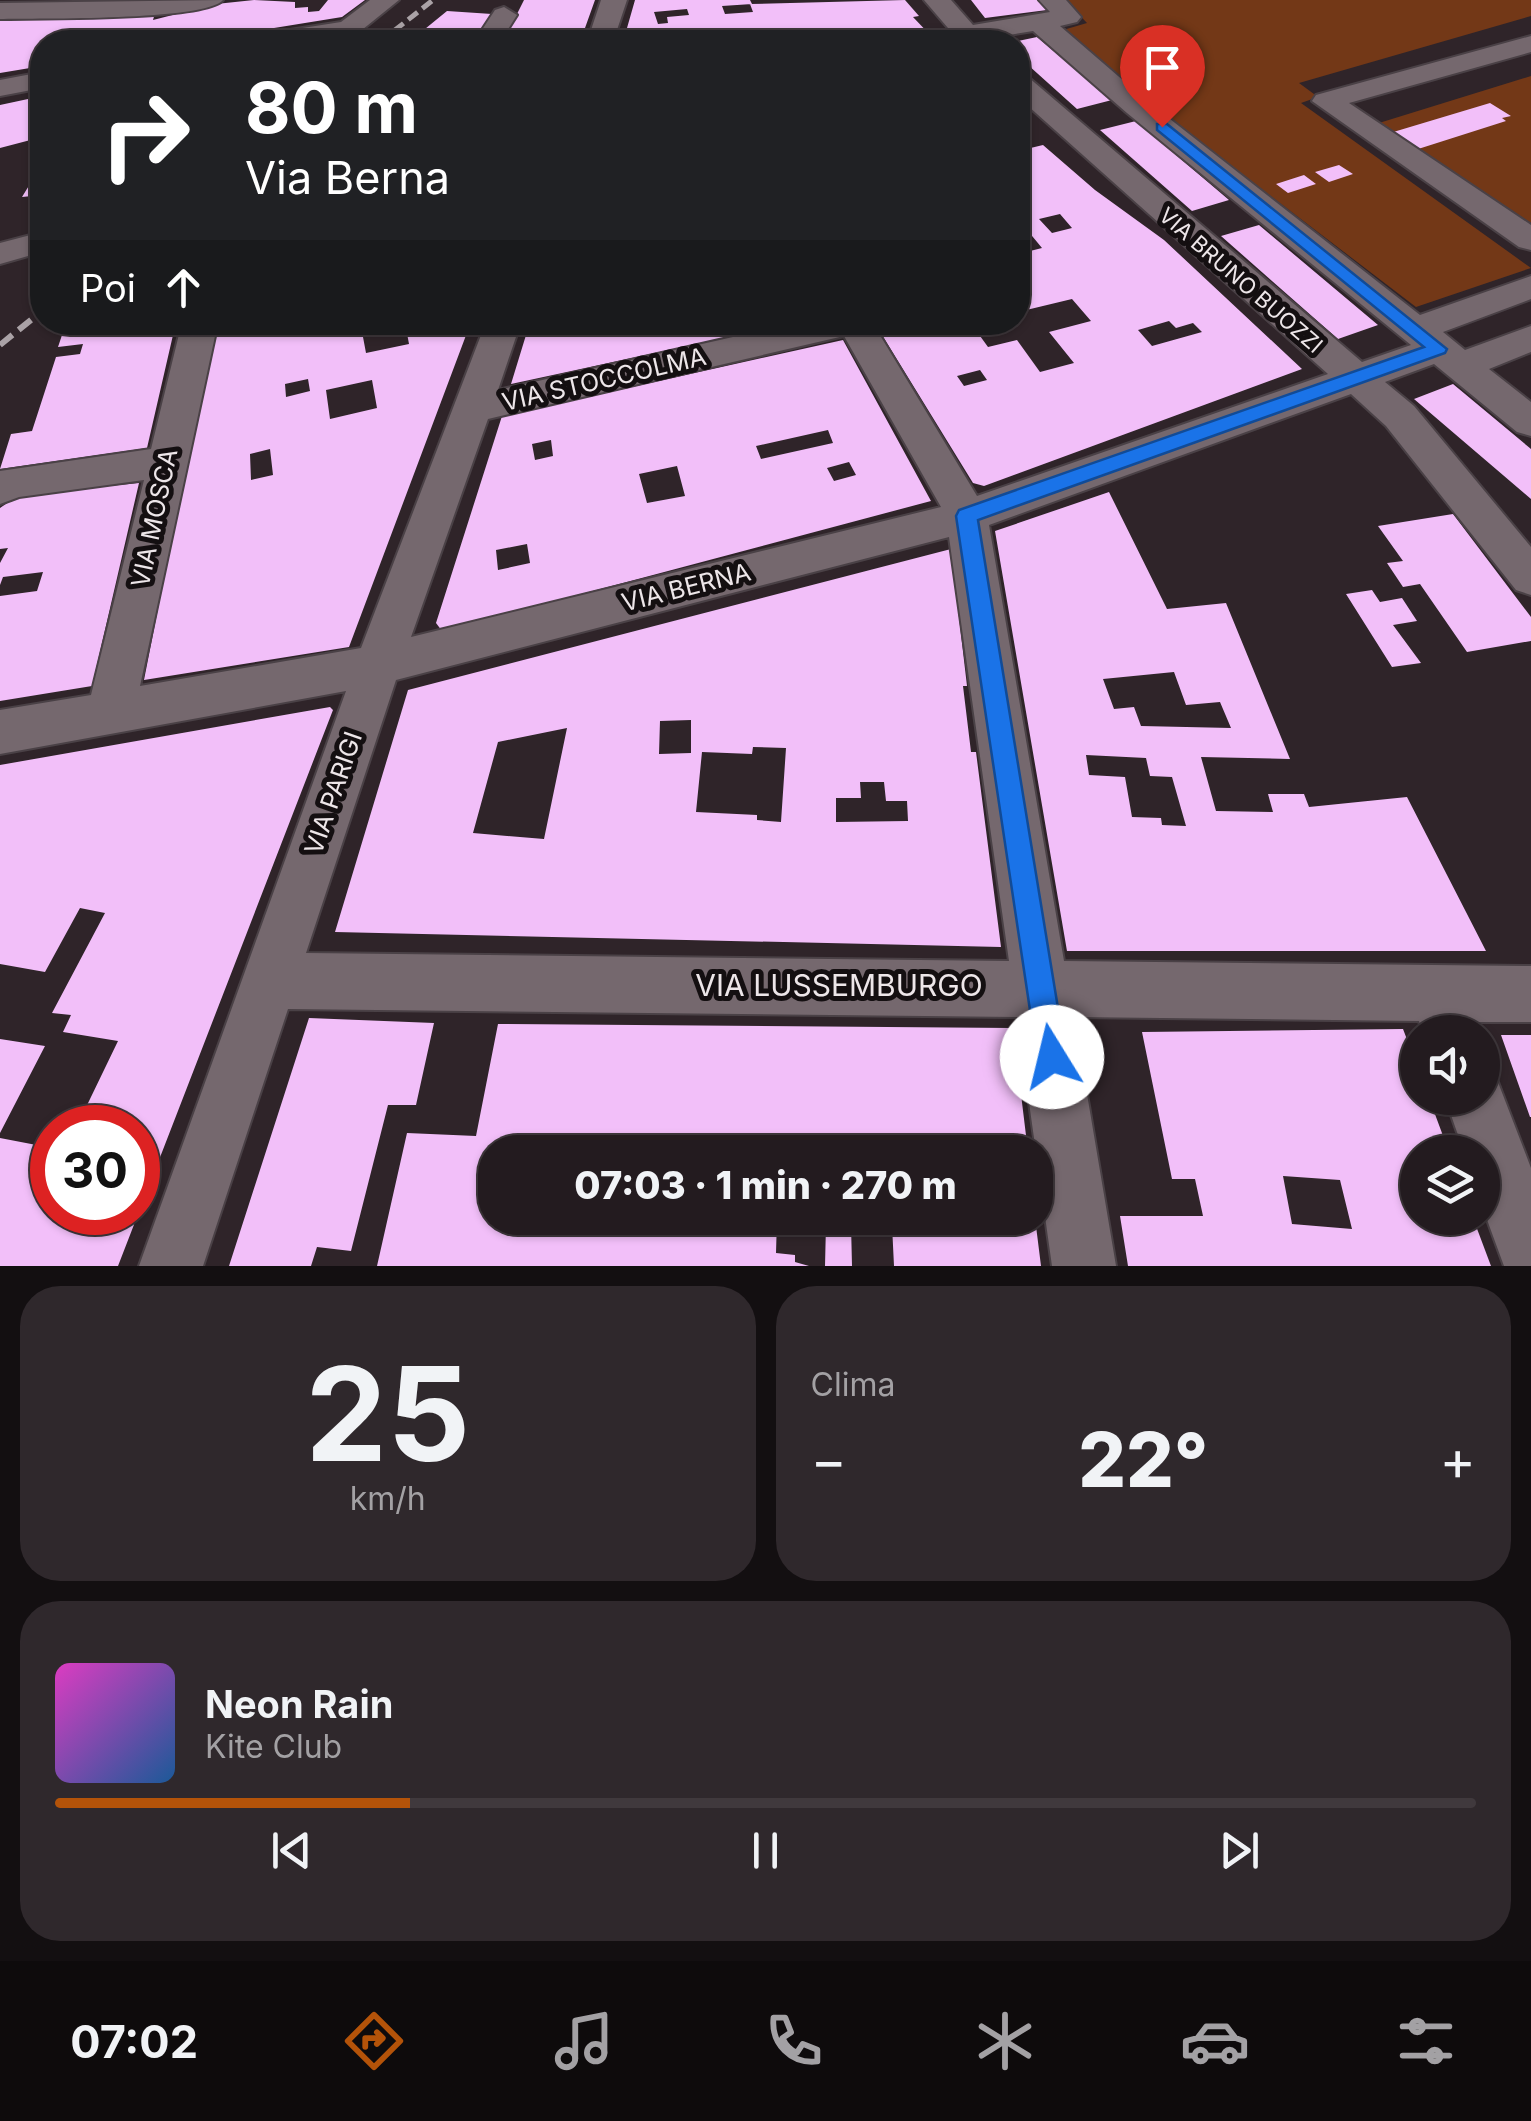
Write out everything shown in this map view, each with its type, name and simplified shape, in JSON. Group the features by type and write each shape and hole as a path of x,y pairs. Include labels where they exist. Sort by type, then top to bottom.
{"street":[{"path":"0,11 156,7 210,0"},
{"path":"347,30 386,0"},
{"path":"604,30 614,0"},
{"path":"937,0 963,30"},
{"path":"993,30 1046,11 1137,107 1223,219 1438,348 1531,422"},
{"path":"495,30 504,15"},
{"path":"1531,44 1326,101 1531,240"},
{"path":"0,88 30,82"},
{"name":"VIA BRUNO BUOZZI","path":"1030,102 1048,130 1223,219 1355,378 1400,416 1531,578"},
{"path":"1048,130 1137,107"},
{"path":"0,254 30,245"},
{"path":"1438,348 1531,287"},
{"name":"VIA MOSCA","path":"110,714 197,335"},
{"name":"VIA PARIGI","path":"171,1266 378,666 499,335"},
{"name":"VIA STOCCOLMA","path":"472,409 796,335"},
{"path":"861,335 967,516 1084,1266"},
{"path":"1438,348 1531,338"},
{"name":"VIA BERNA","path":"0,732 378,666 967,516 1438,348"},
{"path":"0,489 10,483 166,462"},
{"name":"VIA LUSSEMBURGO","path":"268,981 1041,987 1445,1014 1531,994"},
{"path":"1481,1115 1531,1252"}],"shaded area":[{"path":"1065,0 1531,0 1531,16 1299,83 1318,97 1301,103 1531,268 1416,307 1149,103 1063,30 1087,23"},
{"path":"1531,76 1531,223 1379,123"}],"building":[{"path":"254,0 295,2 295,8 308,7 308,12 319,11 328,0 365,0 342,17 261,30 30,30 30,68 0,73 0,18 155,13 153,20 216,4"},
{"path":"524,0 595,0 584,30 509,30"},
{"path":"635,0 750,0 752,4 905,0 919,16 913,17 925,30 626,30","holes":["750,4 753,12 725,14 722,6","687,9 689,15 667,17 668,23 658,24 654,12"]},
{"path":"971,0 1038,0 1047,10 985,18"},
{"path":"447,11 492,14 483,30 424,30"},
{"path":"1037,37 1112,100 1077,109 1030,67 1030,38"},
{"path":"30,99 30,140 0,148 0,105"},
{"path":"1490,103 1511,116 1502,118 1506,121 1415,150 1390,133"},
{"path":"1136,121 1229,200 1192,211 1100,130"},
{"path":"1043,145 1095,190 1164,240 1302,369 984,486 973,483 882,335 979,335 988,347 1017,340 1040,372 1074,363 1049,332 1091,321 1072,299 1030,309 1030,251 1042,248 1030,234 1030,148","holes":["1060,214 1072,228 1052,233 1039,219","1169,321 1176,328 1193,323 1202,332 1152,346 1138,330","980,370 987,380 964,386 957,376"]},
{"path":"1339,165 1353,174 1329,182 1315,172"},
{"path":"1304,175 1316,184 1288,193 1276,184"},
{"path":"1259,225 1378,325 1338,339 1221,236"},
{"path":"62,335 173,335 147,448 0,469 11,434 32,431 56,357 80,354 83,344 58,347"},
{"path":"212,335 373,335 363,337 366,353 409,344 407,335 466,335 349,647 144,680","holes":["308,379 310,391 286,397 285,384","372,380 377,408 330,419 326,390","270,449 273,475 251,480 250,454"]},
{"path":"526,335 739,335 511,384"},
{"path":"843,340 931,501 442,631 436,623 502,416","holes":["828,430 833,443 761,459 756,446","551,440 553,456 535,460 532,444","849,462 856,475 834,481 827,468","677,466 685,496 647,503 639,474","527,544 530,563 498,570 496,550"]},
{"path":"1453,384 1531,449 1531,499 1414,399"},
{"path":"139,483 92,686 0,701 0,596 37,591 43,572 3,577 0,585 0,563 8,548 0,549 0,508 19,495"},
{"path":"1109,492 1167,609 1226,603 1290,759 1201,757 1216,811 1273,812 1268,794 1304,794 1309,807 1407,797 1486,951 1067,951 995,531","holes":["1174,672 1186,705 1220,702 1231,728 1141,726 1134,707 1114,709 1103,679","1086,755 1146,758 1150,776 1172,777 1186,826 1162,825 1161,818 1132,817 1125,777 1089,775"]},
{"path":"1453,514 1531,617 1531,641 1467,652 1420,584 1403,587 1387,563 1403,561 1378,526"},
{"path":"951,549 971,752 976,752 1001,947 335,932 408,690","holes":["691,720 691,753 659,754 660,721","567,728 544,839 473,833 498,742","753,747 786,748 781,822 757,820 757,815 696,812 702,752 752,754","860,782 884,782 886,801 907,801 908,821 836,822 836,798 861,798"]},
{"path":"1372,590 1380,602 1402,598 1417,621 1393,625 1421,663 1392,667 1346,594"},
{"path":"330,707 333,710 160,1157 160,1105 87,1105 118,1041 63,1032 71,1015 52,1013 105,913 80,908 45,972 0,964 0,765"},
{"path":"309,1018 434,1023 416,1105 388,1105 351,1251 317,1247 311,1266 229,1266"},
{"path":"498,1024 1013,1028 1026,1135 478,1135 478,1235 777,1235 776,1253 795,1255 795,1262 809,1266 377,1266 407,1133 476,1136"},
{"path":"1400,1029 1400,1115 1435,1115 1443,1135 1400,1135 1400,1235 1479,1235 1491,1266 1128,1266 1120,1216 1203,1216 1195,1179 1172,1179 1142,1032","holes":["1283,1176 1340,1180 1352,1229 1292,1224"]},
{"path":"1501,1035 1531,1035 1531,1117 1530,1117"},
{"path":"0,1039 45,1046 0,1133"},
{"path":"0,1138 30,1144 30,1235 130,1235 118,1266 0,1266"},
{"path":"826,1235 851,1235 852,1266 825,1266"},
{"path":"892,1235 1037,1235 1041,1266 894,1266"}],"railway":[{"path":"395,30 433,0"},
{"path":"0,345 30,321"}],"route":[{"path":"1052,1057 967,516 1438,349 1162,127"}]}
